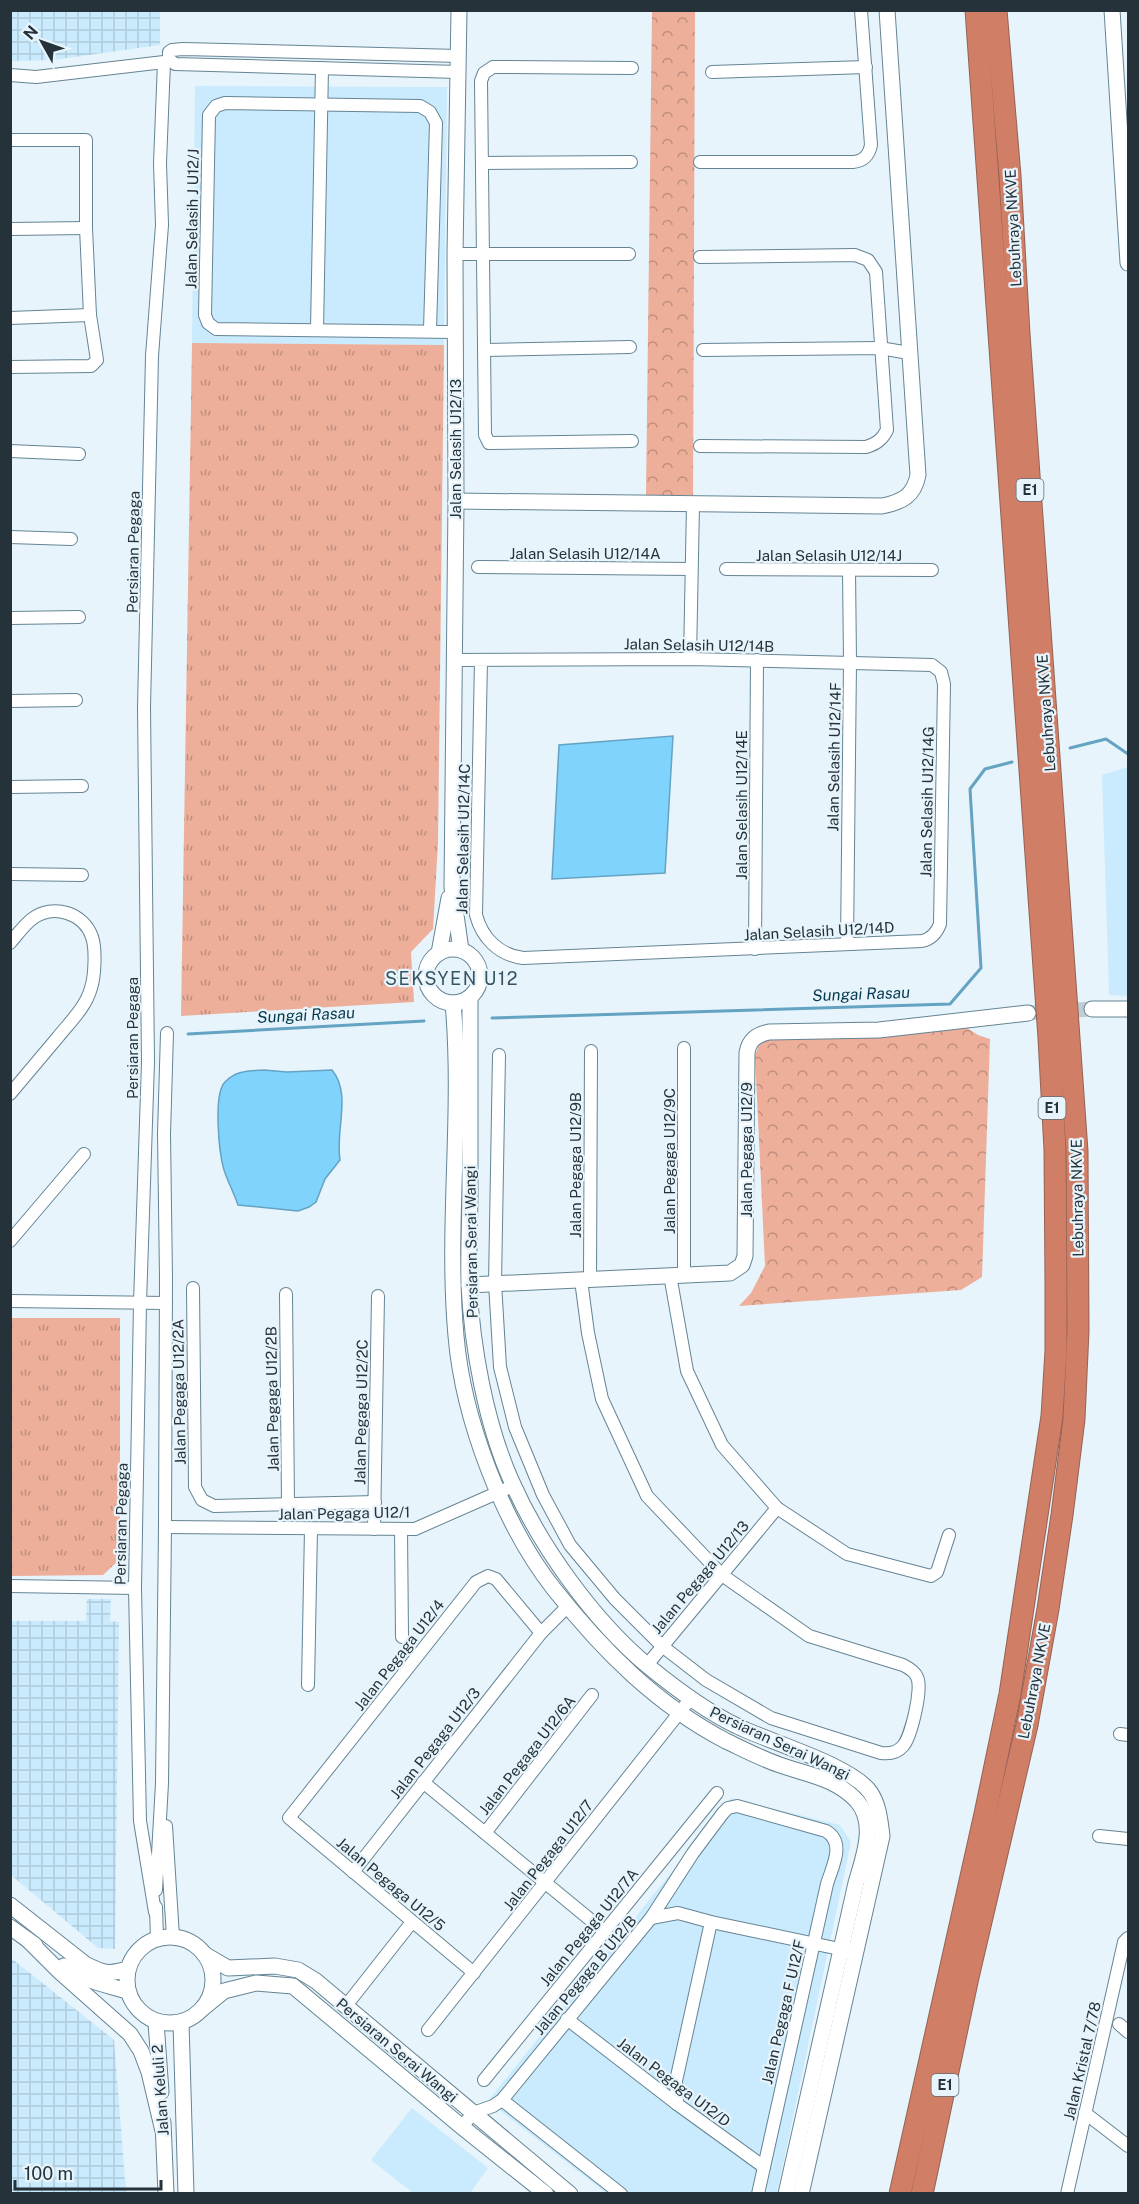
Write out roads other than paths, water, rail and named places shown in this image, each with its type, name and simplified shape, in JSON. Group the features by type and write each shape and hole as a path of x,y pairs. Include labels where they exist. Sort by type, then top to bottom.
{"highway":[{"name":"Lebuhraya NKVE","path":"900,2193 1010,1694 1052,1416 1056,1351 1055,1150 1049,1038 976,10"},
{"name":"Lebuhraya NKVE","path":"922,2193 968,1977 1027,1725 1042,1644 1074,1419 1078,1331 1077,1151 1019,334 1010,176 996,10"}],"street":[{"name":"Jalan Selasih U12/13","path":"459,10 455,254 456,501 452,887 461,950"},
{"path":"700,162 860,162 866,158 871,145 861,10"},
{"path":"456,501 882,506 904,500 912,492 918,475 887,10"},
{"path":"1112,10 1128,262"},
{"path":"459,56 183,49 169,52 169,59 175,64 459,72"},
{"name":"Persiaran Pegaga","path":"10,75 36,77 164,62 160,163 162,225 152,356 144,708 148,1062 140,1303 135,1588 140,1821 155,1912 157,1939"},
{"path":"632,68 493,67 484,73 481,81 485,435 489,443 632,441"},
{"path":"711,72 866,67"},
{"path":"322,68 317,330 456,332"},
{"name":"Jalan Selasih J U12/J","path":"317,330 216,329 208,323 205,315 209,115 216,106 225,103 321,104"},
{"path":"321,104 420,106 430,112 436,123 430,330"},
{"path":"10,140 86,140 86,228 90,315 97,360 91,366 10,367"},
{"path":"482,163 631,162"},
{"path":"10,229 86,228"},
{"path":"455,254 483,256 629,254"},
{"path":"700,257 862,256 868,260 876,272 886,430 883,438 875,445 866,447 700,446"},
{"path":"10,318 90,315"},
{"path":"484,350 630,347"},
{"path":"703,350 880,348 909,353"},
{"path":"10,451 79,454"},
{"path":"690,659 693,505"},
{"path":"10,537 71,539"},
{"name":"Jalan Selasih U12/14A","path":"478,567 691,569"},
{"name":"Jalan Selasih U12/14J","path":"726,569 932,570"},
{"name":"Jalan Selasih U12/14F","path":"846,944 849,570"},
{"path":"10,618 79,617"},
{"name":"Jalan Selasih U12/14B","path":"454,660 690,659 850,662 926,664 941,672"},
{"name":"Jalan Selasih U12/14C","path":"481,660 476,915 479,927 484,934 500,951 523,958 701,952"},
{"name":"Jalan Selasih U12/14E","path":"754,949 757,660"},
{"name":"Jalan Selasih U12/14G","path":"935,933 940,924 944,684 941,672"},
{"path":"10,701 76,700"},
{"path":"10,787 82,786"},
{"path":"10,874 82,875"},
{"name":"Jalan Selasih U12/13","path":"439,953 452,887"},
{"path":"10,943 33,918 52,911 67,912 88,928 93,940 94,974 91,988 82,1007 10,1094"},
{"name":"Jalan Selasih U12/14D","path":"701,952 922,941 935,933"},
{"path":"446,950 461,950 474,960 480,975 479,983 470,997 462,1002 444,1002 436,998 426,983 428,966 439,953 446,950"},
{"name":"Persiaran Serai Wangi","path":"470,997 469,1284 473,1335 493,1428 513,1484 541,1537 566,1576 647,1665 691,1698 736,1726 851,1775 870,1791 879,1812 882,1836 848,1950 786,2193"},
{"name":"Persiaran Serai Wangi","path":"453,1003 456,1044 453,1205 456,1338 463,1384 498,1494 532,1556 552,1586 611,1655 634,1677 680,1713 728,1741 779,1765 829,1780 843,1788 859,1803 866,1819 868,1834 848,1950 801,2193"},
{"path":"1092,1008 1128,1009"},
{"name":"Jalan Pegaga U12/9","path":"469,1284 730,1273 742,1265 746,1256 747,1053 748,1046 753,1039 769,1032 879,1030 1028,1013"},
{"name":"Persiaran Pegaga","path":"155,1912 162,1783 166,1303 164,1134 167,1033"},
{"name":"Jalan Pegaga U12/9C","path":"684,1048 677,1275 687,1371 722,1445 777,1508 847,1554 931,1576 937,1572 949,1535"},
{"name":"Jalan Pegaga U12/9B","path":"591,1051 586,1279 588,1333 602,1399 647,1496 722,1575 809,1636 909,1668 918,1677 915,1715 907,1741 896,1752 881,1753 771,1718 706,1680 662,1646"},
{"path":"499,1055 495,1283 500,1367 515,1427 543,1496 570,1545 615,1599 662,1646"},
{"path":"10,1241 84,1154"},
{"name":"Jalan Pegaga U12/2A","path":"193,1288 195,1487 202,1500 214,1506 288,1504"},
{"name":"Jalan Pegaga U12/2B","path":"286,1294 288,1504"},
{"name":"Jalan Pegaga U12/2C","path":"374,1529 378,1296"},
{"path":"10,1301 166,1303"},
{"name":"Jalan Pegaga U12/1","path":"165,1527 415,1529 498,1494 513,1484"},
{"path":"288,1504 375,1502"},
{"name":"Jalan Pegaga U12/13","path":"647,1665 777,1508"},
{"path":"308,1685 311,1529"},
{"path":"401,1529 402,1637"},
{"name":"Jalan Pegaga U12/4","path":"289,1818 476,1582 488,1576 496,1579 541,1633"},
{"path":"10,1586 135,1588"},
{"name":"Jalan Pegaga U12/3","path":"353,1872 541,1633 568,1606"},
{"name":"Jalan Pegaga U12/6A","path":"485,1833 592,1695"},
{"name":"Jalan Pegaga U12/7","path":"428,2031 691,1698"},
{"path":"423,1782 604,1931"},
{"name":"Persiaran Pegaga","path":"162,1783 173,1937"},
{"name":"Jalan Pegaga U12/7A","path":"484,2080 717,1793"},
{"name":"Jalan Pegaga F U12/F","path":"651,1918 693,1853 723,1813 732,1807 737,1806 826,1831 835,1838 837,1848 758,2193"},
{"name":"Jalan Pegaga U12/5","path":"289,1818 474,1974"},
{"path":"1099,1836 1128,1839"},
{"path":"10,1905 92,1968 112,1974 128,1969"},
{"name":"Jalan Pegaga B U12/B","path":"473,2113 502,2100 651,1918 678,1913 848,1950"},
{"path":"345,2007 412,1922"},
{"path":"677,2104 676,2081 711,1922"},
{"path":"10,1927 77,1976 127,1991"},
{"path":"173,1937 185,1940 196,1946 210,1964 213,1976 209,1999 192,2017 180,2022 168,2024 156,2022 143,2015 133,2004 127,1991 128,1969 134,1956 144,1945 157,1939 173,1937"},
{"name":"Jalan Kristal 7/78","path":"1067,2193 1124,1942 1128,1938"},
{"path":"28,1940 60,1972 130,2034 141,2051 163,2131"},
{"name":"Persiaran Serai Wangi","path":"204,1954 228,1968 275,1966 297,1970 316,1981 570,2193"},
{"name":"Persiaran Serai Wangi","path":"202,2009 224,1992 256,1983 293,1986 462,2127 546,2193"},
{"name":"Jalan Pegaga U12/D","path":"567,2019 677,2104 764,2167"},
{"name":"Jalan Keluli 2","path":"156,2022 166,2193"},
{"name":"Jalan Keluli 2","path":"180,2022 186,2193"},
{"path":"502,2100 621,2193"},
{"path":"462,2127 473,2113"},
{"path":"1085,2113 1128,2146"}],"water":[{"path":"673,736 665,873 552,879 559,745"},
{"path":"264,1070 287,1072 332,1070 341,1090 340,1160 325,1179 316,1202 298,1211 238,1205 224,1170 218,1124 221,1089 225,1082 234,1075"}],"waterway":[{"name":"Sungai Rasau","path":"1070,748 1106,739 1128,754"},
{"name":"Sungai Rasau","path":"492,1018 950,1004 981,968 970,789 985,769 1012,762"},
{"name":"Sungai Rasau","path":"188,1034 424,1021"}],"tunnel":[{"path":"1028,1013 1092,1009"}],"district":[{"name":"SEKSYEN U12","path":"452,978"}]}
